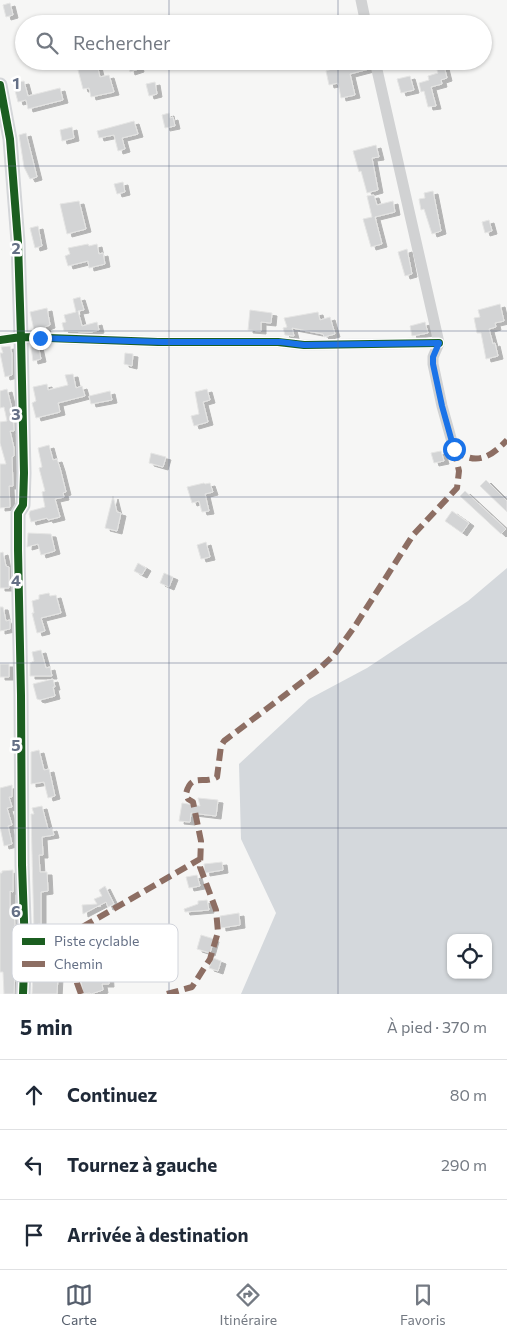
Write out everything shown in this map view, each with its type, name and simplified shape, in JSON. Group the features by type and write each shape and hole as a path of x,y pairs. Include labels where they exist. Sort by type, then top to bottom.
{"street":[{"path":"361,0 364,15"},
{"path":"377,70 439,343 433,357 433,364 454,449"},
{"path":"0,85 10,139 18,242 21,337 24,472 23,505 18,513 18,550 24,924"},
{"path":"0,340 21,337 162,342 281,342 304,345 439,343"}],"shaded area":[{"path":"507,568 507,994 241,994 276,913 241,839 239,764 309,699 367,668 468,601"}],"building":[{"path":"10,3 13,15 6,17 3,5"},
{"path":"78,70 98,70 100,77 109,75 114,92 91,97 89,88 83,89"},
{"path":"365,70 350,74 355,95 341,98 338,83 329,85 326,71"},
{"path":"437,70 445,70 447,78 441,80 442,84 431,87 436,106 428,107 424,91 421,92 419,83 429,80 428,76 438,73"},
{"path":"410,76 414,90 401,93 397,79"},
{"path":"24,81 28,96 60,88 63,100 28,109 26,100 18,102 13,83"},
{"path":"155,82 157,94 149,96 146,84"},
{"path":"169,113 170,118 173,117 175,126 165,128 162,115"},
{"path":"134,121 138,134 122,138 125,149 118,151 114,135 99,138 97,131"},
{"path":"72,127 74,138 62,141 60,130"},
{"path":"26,133 37,177 30,179 24,167 19,135"},
{"path":"376,145 379,157 372,158 378,190 367,193 353,151"},
{"path":"123,182 125,192 117,194 114,184"},
{"path":"433,191 441,231 432,234 424,209 421,210 419,199 425,198 424,193"},
{"path":"374,195 377,205 393,201 395,212 375,217 382,244 371,247 363,219 372,217 367,196"},
{"path":"79,201 86,229 67,234 60,204"},
{"path":"489,220 492,231 485,233 482,222"},
{"path":"38,226 42,246 35,248 30,228"},
{"path":"88,244 89,246 97,244 99,254 103,253 105,264 89,268 88,261 68,266 65,256 70,254 68,248"},
{"path":"407,249 412,274 405,276 398,252"},
{"path":"80,297 84,310 78,311 82,326 97,322 99,330 91,332 64,331 62,323 66,322 64,315 76,312 73,299"},
{"path":"500,304 504,321 495,323 496,327 489,329 498,356 486,359 481,333 477,333 474,318 480,317 478,310"},
{"path":"47,308 50,325 45,327 46,329 34,330 30,312"},
{"path":"250,310 272,313 271,323 261,322 261,331 248,330"},
{"path":"318,312 320,320 330,317 335,334 324,337 323,334 292,328 294,336 285,335 283,328 287,327 284,318"},
{"path":"425,322 428,333 412,336 410,326"},
{"path":"38,345 41,359 33,361 31,347"},
{"path":"10,346 12,375 5,377 0,353 3,353 1,347"},
{"path":"125,353 133,354 132,366 124,364"},
{"path":"73,374 76,388 82,386 85,396 58,403 60,412 36,418 32,403 36,401 33,387 47,384 48,390 68,385 65,375"},
{"path":"7,389 13,408 14,431 10,431 14,448 14,456 12,457 13,486 9,486 10,507 0,508 0,464 6,464 0,443 0,422 7,421 4,407 0,408 0,391"},
{"path":"207,389 210,400 203,402 208,422 194,426 191,416 199,414 195,392"},
{"path":"110,391 112,400 91,404 89,396"},
{"path":"49,445 53,460 57,459 66,492 63,493 64,497 55,499 60,517 31,522 30,511 45,507 42,492 45,491 39,468 42,467 38,448"},
{"path":"441,451 444,461 434,463 431,453"},
{"path":"151,453 166,457 163,467 149,463"},
{"path":"486,480 507,501 507,512 480,486"},
{"path":"210,483 213,492 205,494 209,511 202,512 199,501 192,503 187,487"},
{"path":"465,491 506,529 501,534 460,496"},
{"path":"113,496 117,512 121,513 117,531 105,528"},
{"path":"452,511 469,523 462,533 445,521"},
{"path":"28,533 51,534 55,551 41,555 38,544 27,547"},
{"path":"206,542 210,557 201,559 197,545"},
{"path":"3,552 6,566 9,567 9,588 0,588 0,553"},
{"path":"138,563 146,568 142,575 134,571"},
{"path":"164,573 173,577 169,587 160,583"},
{"path":"49,593 50,596 56,595 61,613 41,618 45,631 37,633 32,613 34,613 32,601 39,599 39,595"},
{"path":"0,607 3,607 6,621 10,620 10,629 0,631"},
{"path":"41,650 46,668 50,667 52,676 30,676 30,663 34,661 32,652"},
{"path":"0,664 9,664 9,677 0,677"},
{"path":"53,679 55,696 37,699 33,684"},
{"path":"39,750 44,770 49,769 55,796 48,798 44,782 31,784 31,752"},
{"path":"12,785 12,797 9,797 12,807 7,808 12,825 8,826 12,844 4,846 0,827 0,788"},
{"path":"198,798 218,800 216,816 191,813 190,822 179,821 182,803 200,806"},
{"path":"42,806 48,829 52,828 54,835 42,837 43,855 39,855 40,872 47,872 48,891 41,892 41,924 34,924 31,814 34,814 32,808"},
{"path":"222,862 223,870 205,873 204,864"},
{"path":"13,870 13,892 10,891 10,908 14,908 15,924 12,924 12,982 15,982 14,994 4,994 3,972 0,972 0,873"},
{"path":"197,875 200,886 189,888 186,877"},
{"path":"105,886 114,904 108,907 106,902 83,914 82,905 97,904 94,899 102,896 99,890"},
{"path":"207,900 209,910 185,912 184,909 198,904 198,901"},
{"path":"239,913 240,925 221,928 220,916"},
{"path":"201,935 214,939 210,953 197,949"},
{"path":"213,958 221,961 218,971 209,968"},
{"path":"33,982 58,982 57,994 32,994"},
{"path":"81,982 109,982 109,984 102,984 103,990 91,994 83,994"}],"marked path":[{"path":"454,449 469,458 482,458 495,451 507,440"},
{"path":"167,994 192,987 210,959 218,932 216,910 200,867 201,841 193,802 188,799 186,794 188,787 194,781 217,777 221,746 224,741 318,670 334,655 355,626 413,535 457,488 459,471 454,449"},
{"path":"88,924 200,859"},
{"path":"77,982 81,994"}],"cycle path":[{"path":"0,85 10,139 18,242 21,337 24,473 23,505 18,513 18,550 24,924"},
{"path":"0,340 21,337 158,342 278,342 304,345 439,343"},
{"path":"23,994 24,982"}],"route":[{"path":"40,338 162,342 281,342 304,345 439,343 433,357 433,364 454,449"}]}
